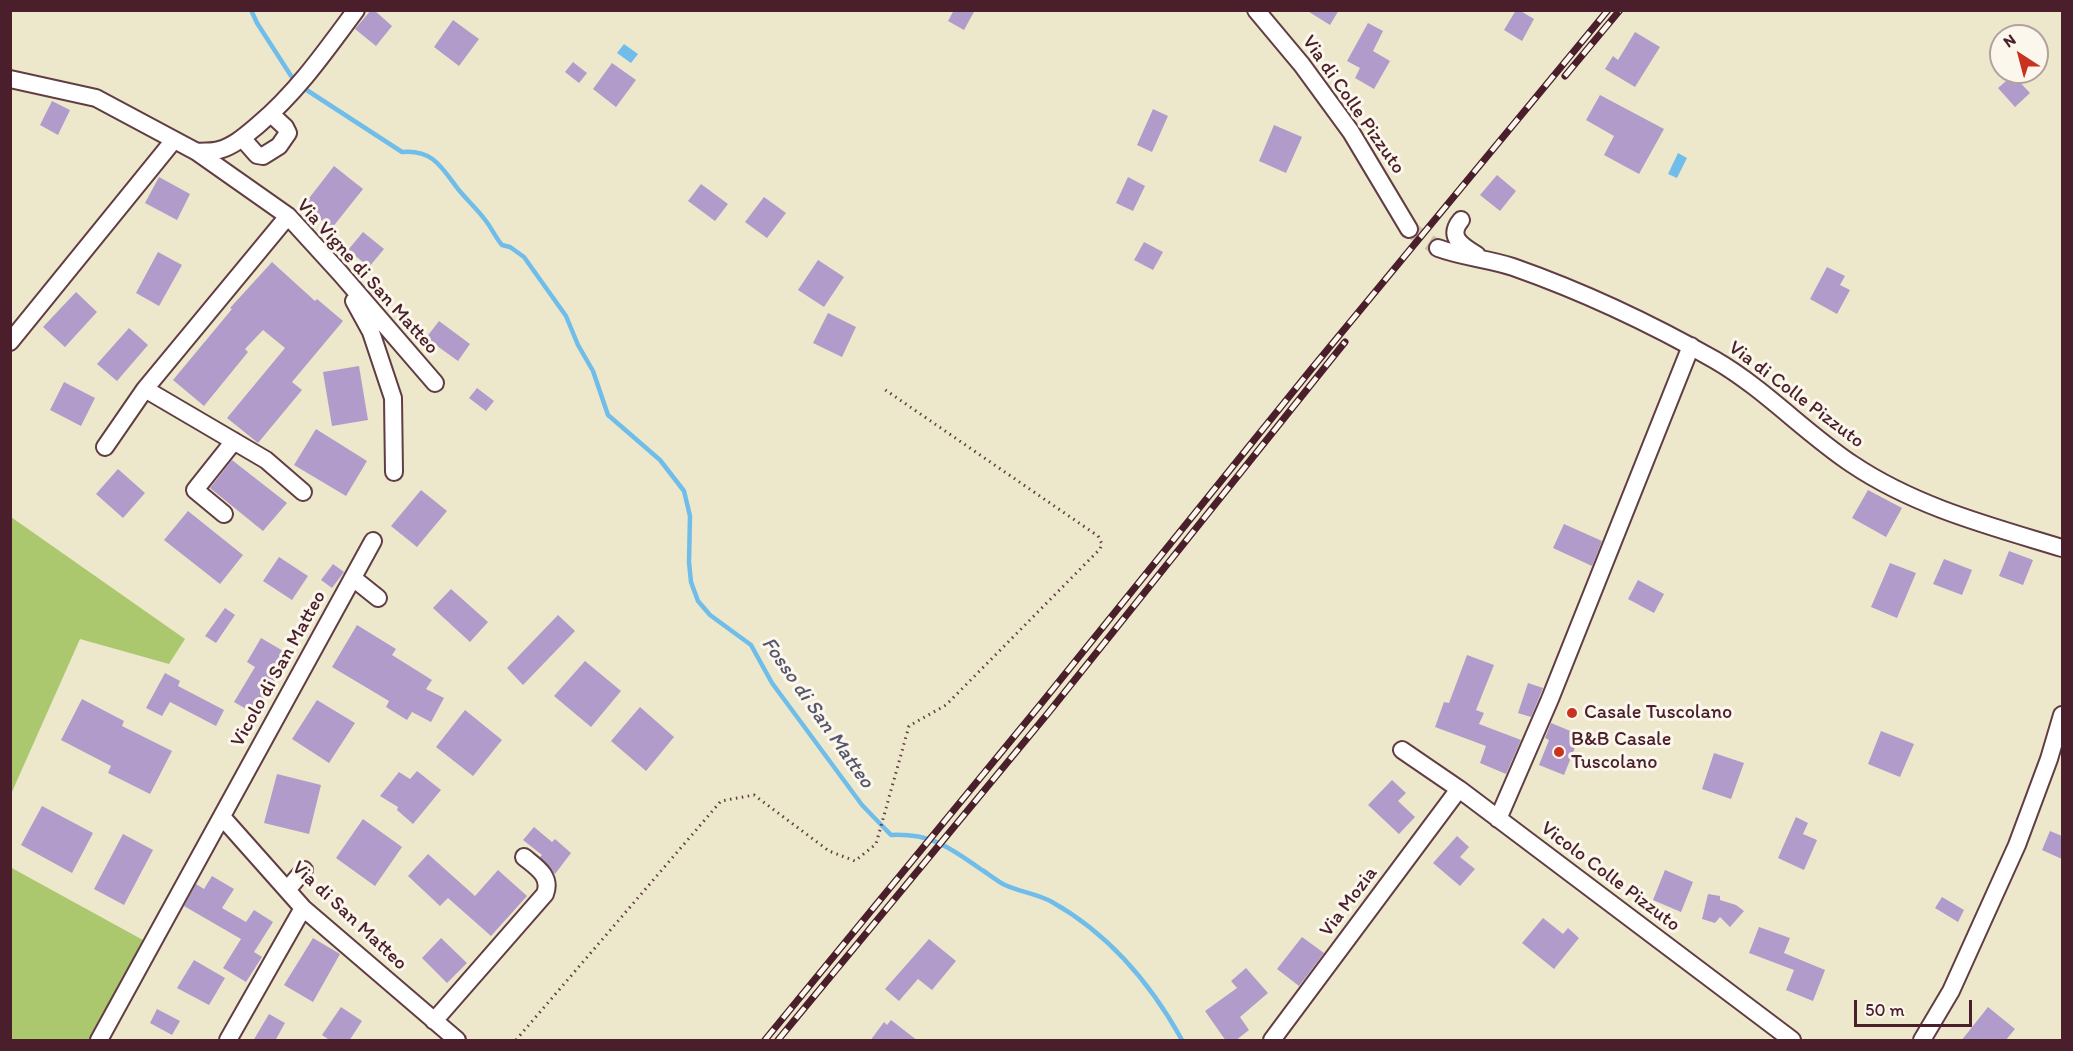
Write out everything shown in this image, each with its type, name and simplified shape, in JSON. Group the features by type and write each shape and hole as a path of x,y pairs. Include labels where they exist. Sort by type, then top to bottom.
{"street":[{"path":"197,152 218,151 242,138 271,114 312,70 356,10"},
{"name":"Via di Colle Pizzuto","path":"1256,10 1302,65 1351,132 1409,229"},
{"name":"Via Vigne di San Matteo","path":"10,78 96,98 197,152 288,216 435,382"},
{"path":"242,138 257,154 263,156 279,146 288,133 271,114"},
{"path":"10,342 174,140"},
{"path":"105,447 145,389 288,216"},
{"path":"1461,220 1455,228 1456,238 1464,248 1482,259"},
{"name":"Via di Colle Pizzuto","path":"1438,248 1513,267 1612,305 1691,346 1745,378 1822,443 1885,484 1956,515 2062,548"},
{"path":"340,273 371,332 393,398 394,472"},
{"path":"1498,819 1552,705 1691,346"},
{"path":"145,389 267,460 303,492"},
{"path":"224,514 195,490 234,441"},
{"name":"Vicolo di San Matteo","path":"223,818 373,541"},
{"path":"353,578 378,598"},
{"path":"1922,1041 1951,991 2017,845 2049,759 2062,715"},
{"name":"Vicolo Colle Pizzuto","path":"1402,750 1459,789 1792,1041"},
{"name":"Via Mozia","path":"1272,1041 1459,789"},
{"path":"99,1041 223,818"},
{"name":"Via di San Matteo","path":"223,818 303,908 457,1041"},
{"path":"434,1021 545,894 548,887 547,879 524,856"},
{"path":"288,890 304,870"},
{"path":"228,1041 303,908"}],"path":[{"path":"516,1041 721,801 754,795 829,851 855,861 876,844 909,726 946,705 1100,549 1102,544 1098,536 884,389"}],"green space":[{"path":"11,517 185,639 169,664 80,639 11,794"},
{"path":"10,867 152,945 91,1040 11,1040"}],"water":[{"path":"624,44 638,54 631,63 617,53"},
{"path":"1678,153 1687,158 1677,178 1668,174"}],"building":[{"path":"371,10 374,10 392,26 376,46 355,29"},
{"path":"954,10 975,10 964,30 948,21"},
{"path":"1306,10 1339,10 1330,25"},
{"path":"1516,10 1534,19 1522,41 1504,30"},
{"path":"453,20 479,39 459,66 434,47"},
{"path":"1368,23 1383,31 1373,51 1390,61 1374,89 1355,78 1360,68 1347,61"},
{"path":"1635,32 1660,47 1635,87 1605,69 1613,56 1618,60"},
{"path":"573,62 587,73 579,83 565,72"},
{"path":"612,63 636,80 616,107 593,89"},
{"path":"2003,84 2022,84 2030,93 2015,107 1998,88"},
{"path":"1600,95 1664,129 1639,174 1604,155 1614,136 1586,120"},
{"path":"52,101 70,110 58,135 40,125"},
{"path":"1153,109 1168,116 1152,152 1137,145"},
{"path":"1274,125 1302,137 1286,173 1259,161"},
{"path":"334,166 363,189 332,228 303,206"},
{"path":"1497,175 1516,191 1500,211 1480,195"},
{"path":"159,177 190,194 177,220 145,203"},
{"path":"1128,177 1145,186 1133,211 1116,203"},
{"path":"701,184 728,204 715,221 688,201"},
{"path":"764,197 786,213 767,238 745,222"},
{"path":"363,232 384,249 369,267 348,250"},
{"path":"1144,242 1163,252 1153,270 1134,260"},
{"path":"158,252 182,265 159,306 136,293"},
{"path":"818,260 844,277 824,307 798,290"},
{"path":"272,262 315,301 317,299 343,321 292,382 302,390 258,443 227,418 285,348 263,330 245,349 248,352 204,406 173,380 232,309 230,308"},
{"path":"1827,267 1845,276 1840,285 1850,290 1837,314 1810,299"},
{"path":"76,292 97,312 65,347 43,327"},
{"path":"828,313 856,327 842,357 813,343"},
{"path":"439,321 470,344 458,361 426,338"},
{"path":"129,328 148,345 117,381 97,364"},
{"path":"359,366 368,420 332,426 323,372"},
{"path":"64,382 95,398 81,426 50,410"},
{"path":"477,388 494,401 486,411 469,398"},
{"path":"316,429 367,461 346,496 294,465"},
{"path":"232,460 287,503 263,531 210,488"},
{"path":"118,469 145,493 123,518 96,494"},
{"path":"421,490 447,511 417,547 391,526"},
{"path":"1868,490 1902,508 1886,537 1852,518"},
{"path":"188,511 243,555 220,584 164,540"},
{"path":"1564,524 1602,541 1592,566 1553,548"},
{"path":"2009,551 2033,560 2023,585 1999,576"},
{"path":"279,557 308,576 292,600 263,581"},
{"path":"1944,559 1972,570 1962,595 1933,584"},
{"path":"1890,563 1916,573 1897,618 1871,607"},
{"path":"333,564 344,572 332,588 321,580"},
{"path":"1638,580 1664,594 1654,613 1628,599"},
{"path":"451,589 488,622 470,642 433,608"},
{"path":"225,608 235,615 216,643 205,636"},
{"path":"558,615 575,631 523,685 507,668"},
{"path":"357,625 396,649 392,655 432,680 426,689 444,698 431,722 412,712 407,720 386,707 389,701 332,667"},
{"path":"261,638 290,655 255,714 234,702 255,667 247,662"},
{"path":"1467,655 1494,665 1476,710 1484,713 1479,724 1521,740 1506,774 1480,763 1486,746 1435,727 1444,702 1449,703"},
{"path":"585,661 621,691 591,727 554,696"},
{"path":"165,673 180,681 178,686 224,710 216,726 170,702 162,716 146,708"},
{"path":"1528,683 1543,688 1531,717 1518,713"},
{"path":"82,699 124,721 122,726 172,751 150,794 108,773 111,766 61,740"},
{"path":"317,700 355,723 329,763 292,739"},
{"path":"640,707 674,737 646,771 611,741"},
{"path":"465,710 502,740 473,776 436,747"},
{"name":"B&B Casale Tuscolano","path":"1551,723 1580,735 1564,775 1539,765 1549,740 1545,738"},
{"path":"1881,731 1914,744 1900,777 1868,764"},
{"path":"1714,753 1744,763 1731,799 1702,789"},
{"path":"417,771 441,790 413,824 397,810 398,807 380,796 399,772 410,779"},
{"path":"277,774 321,785 309,834 264,823"},
{"path":"1392,780 1406,793 1398,801 1415,817 1399,834 1368,805"},
{"path":"42,806 93,833 72,873 21,845"},
{"path":"1796,817 1808,823 1803,834 1817,840 1804,870 1778,858"},
{"path":"363,819 402,847 375,886 336,858"},
{"path":"534,827 552,842 555,839 571,853 555,874 540,857 542,855 523,840"},
{"path":"2050,831 2062,836 2062,859 2042,850"},
{"path":"123,834 153,850 124,905 94,889"},
{"path":"1457,836 1469,847 1460,857 1475,869 1460,886 1433,863"},
{"path":"428,854 475,896 498,870 527,896 491,936 448,898 440,906 408,876"},
{"path":"1665,870 1693,882 1681,912 1653,900"},
{"path":"212,876 234,889 222,908 246,922 254,910 273,922 254,952 262,957 246,982 223,968 241,939 184,906 196,884 204,889"},
{"path":"1708,894 1720,896 1720,900 1736,905 1744,911 1730,927 1720,917 1715,923 1702,919"},
{"path":"1942,897 1964,910 1958,922 1935,908"},
{"path":"1543,918 1563,934 1568,928 1579,938 1554,969 1522,943"},
{"path":"1759,927 1790,938 1784,953 1825,970 1813,1001 1786,990 1794,970 1749,953"},
{"path":"1302,937 1324,953 1299,986 1277,969"},
{"path":"313,938 340,954 313,1002 284,985"},
{"path":"441,938 467,963 447,983 422,958"},
{"path":"929,939 956,961 932,990 918,979 899,1001 885,989"},
{"path":"194,960 225,978 209,1005 177,988"},
{"path":"1246,968 1268,993 1240,1017 1249,1030 1235,1041 1226,1041 1205,1011 1237,988 1231,981"},
{"path":"341,1007 362,1021 349,1041 331,1041 322,1035"},
{"path":"1988,1007 2015,1029 2005,1041 1961,1041"},
{"path":"157,1009 180,1021 172,1035 150,1023"},
{"path":"269,1014 285,1023 275,1041 253,1041"},
{"path":"891,1020 918,1041 870,1041 884,1022 887,1025"}],"waterway":[{"name":"Fosso di San Matteo","path":"251,10 295,82"},
{"name":"Fosso di San Matteo","path":"302,87 402,152 422,154 436,162 483,217 502,245 510,247 524,257 566,316 578,345 593,371 608,415 660,460 684,491 690,516 691,582 698,601 710,615 751,645 772,683 862,805 891,835 918,837 940,843 1002,883 1047,899 1073,915 1092,929 1127,962 1157,999 1182,1040"}],"tunnel":[{"path":"1409,229 1438,248"}],"railway":[{"path":"765,1040 1309,372 1608,10"},
{"path":"1565,76 1620,10"},
{"path":"778,1040 1049,712 1345,342"}],"place":[{"name":"Casale Tuscolano","path":"1572,713"},
{"name":"B&B Casale Tuscolano","path":"1559,752"}]}
